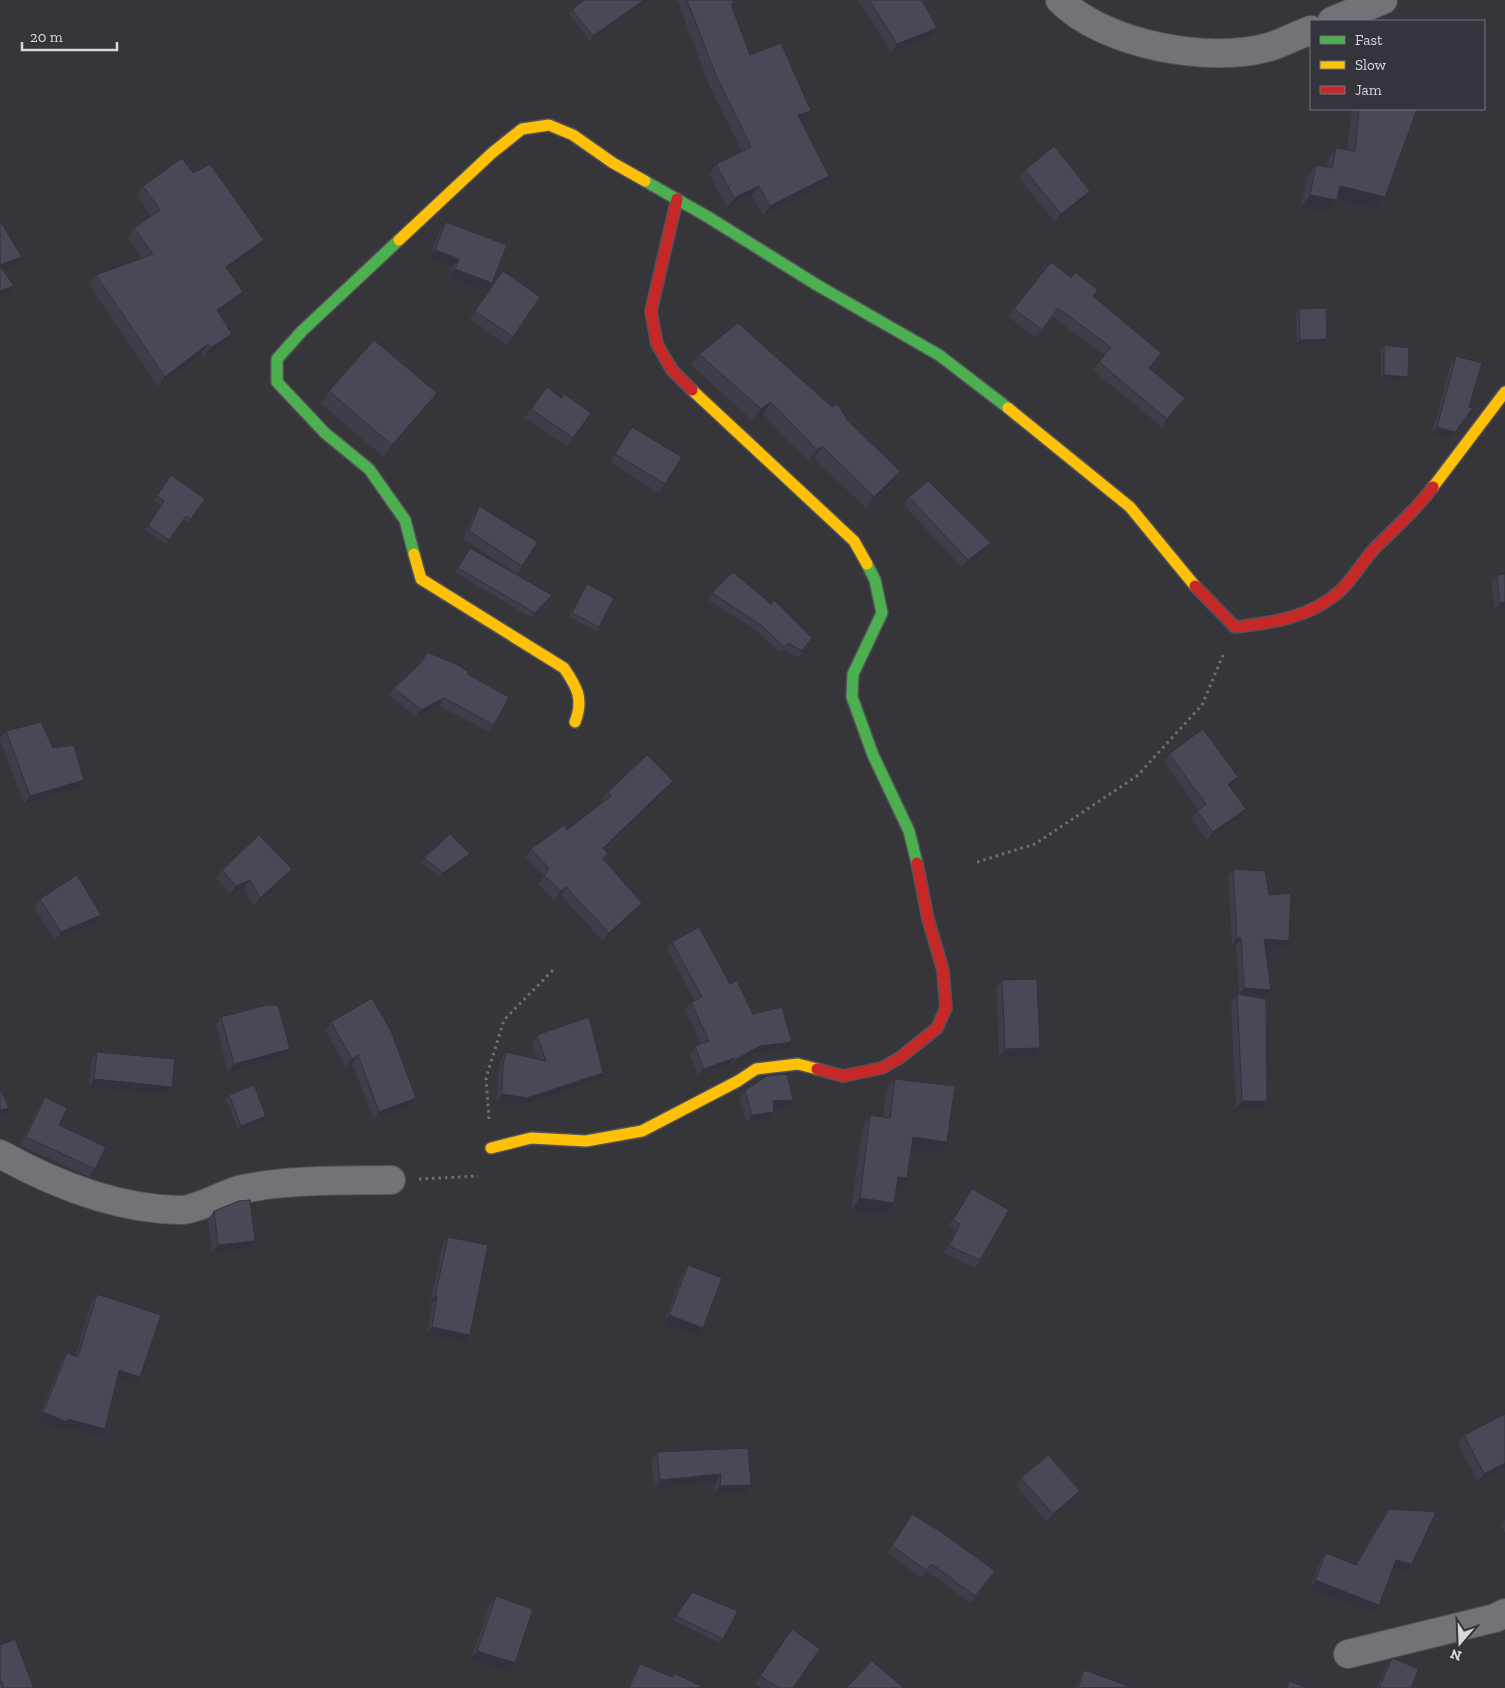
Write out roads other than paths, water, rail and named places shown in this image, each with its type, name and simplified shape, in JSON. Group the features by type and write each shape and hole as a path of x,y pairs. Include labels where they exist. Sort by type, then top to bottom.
{"street":[{"path":"1060,0 1106,32 1157,47 1216,55 1269,47 1310,30"},
{"path":"1334,20 1383,0"},
{"path":"576,722 582,706 578,689 564,668 421,579 405,520 370,469 324,433 277,382 277,359 302,331 492,153 522,129 549,125 573,135 613,163 677,199 946,361 1047,438 1130,507 1180,570 1235,627 1264,624 1303,614 1320,607 1342,589 1373,550 1426,497 1505,392"},
{"path":"491,1148 532,1138 586,1140 642,1131 756,1069 798,1064 843,1076 882,1068 901,1057 937,1028 946,1008 943,970 928,919 920,871 909,831 873,755 852,697 853,674 882,613 875,580 854,541 726,425 672,370 657,344 651,311 677,199"},
{"path":"0,1154 37,1174 116,1202 181,1211 241,1190 286,1182 391,1180"},
{"path":"1348,1654 1495,1618 1505,1612"}]}
